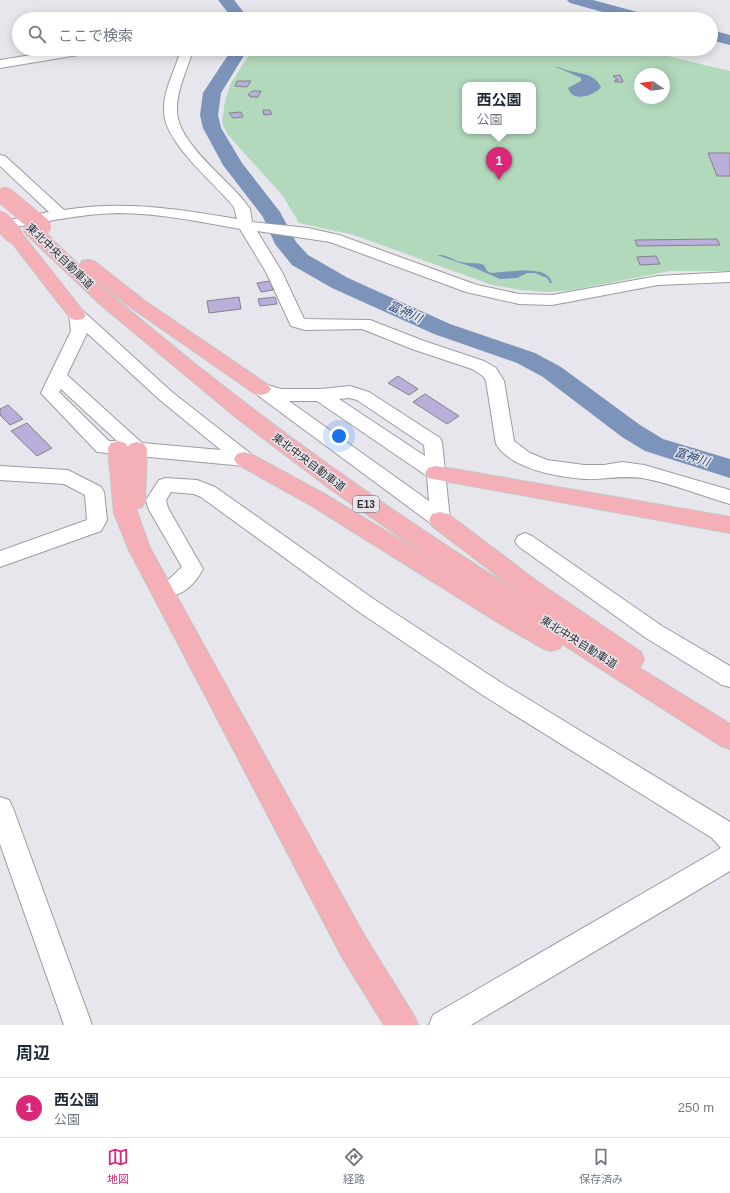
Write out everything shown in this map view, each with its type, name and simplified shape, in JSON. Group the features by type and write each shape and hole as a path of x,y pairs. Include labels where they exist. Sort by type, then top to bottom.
{"highway":[{"name":"東北中央自動車道","path":"2,196 22,230 245,414 341,486 479,580 730,738"},
{"path":"0,220 22,230 139,305 261,390"},
{"path":"22,230 77,315"},
{"path":"128,449 134,506 152,547 364,940 403,1025"},
{"path":"128,449 125,512 140,548 353,946 403,1025"},
{"path":"244,459 320,501 510,618 730,742"},
{"path":"436,478 730,525"},
{"path":"436,478 730,533"},
{"path":"440,520 530,588 640,665 730,720"}],"street":[{"path":"0,64 48,56"},
{"path":"185,56 181,74 173,90 170,110 171,120 176,132 204,166 241,206 246,225 274,272 296,322 305,325 364,324 418,345 478,365 490,372 495,381 505,444 523,458 544,466 584,472 604,472 622,469 644,472 730,497"},
{"path":"0,158 60,215"},
{"path":"22,230 60,215 118,209 140,210 293,231 333,238 460,285 492,294 519,299 552,301 584,296 646,282 680,278 730,278"},
{"path":"77,315 78,331 50,393 104,447 244,459"},
{"path":"77,315 166,396 244,459"},
{"path":"261,390 280,395 321,395 436,478 440,520"},
{"path":"261,390 440,520"},
{"path":"0,473 68,477 94,492 97,520 94,526 0,559"},
{"path":"174,588 193,568 158,508 156,500 166,485 197,487 208,492 367,606 492,689 722,830 730,840"},
{"path":"525,541 654,632 730,678"},
{"path":"0,808 78,1025"},
{"path":"443,1025 730,857"}],"green space":[{"path":"248,56 667,56 730,71 730,271 670,271 572,290 548,292 521,290 492,285 354,235 299,223 283,196 228,135 222,123 225,101 231,83"}],"water":[{"path":"554,66 592,77 601,87 589,95 578,97 570,93 568,88 581,81 581,78"},
{"path":"437,255 444,255 461,262 484,265 487,271 491,273 525,270 535,271 543,273 549,277 552,283 550,283 547,278 535,273 527,273 517,278 500,279 475,268"}],"building":[{"path":"620,75 623,82 615,82 615,80 618,80 613,76"},
{"path":"237,81 251,81 247,87 235,86"},
{"path":"252,91 261,91 258,97 250,97 250,95 248,95"},
{"path":"263,110 270,110 272,114 264,115"},
{"path":"241,112 243,117 233,118 229,113"},
{"path":"708,153 730,153 730,176 717,176"},
{"path":"717,239 720,245 637,246 635,240"},
{"path":"656,256 660,264 640,265 637,257"},
{"path":"270,281 273,290 261,292 257,283"},
{"path":"239,297 241,309 209,313 207,301"},
{"path":"275,297 277,304 260,306 258,299"},
{"path":"398,376 418,389 409,395 388,383"},
{"path":"425,394 459,416 447,424 413,402"},
{"path":"8,405 23,419 10,425 0,415 0,409"},
{"path":"27,423 52,448 37,456 11,431"}],"waterway":[{"name":"富神川","path":"226,0 235,12"},
{"path":"575,0 620,12"},
{"path":"718,37 730,40"},
{"name":"富神川","path":"236,56 212,93 209,115 212,128 233,165 273,216 286,244 300,260 340,283 442,329 526,358 552,372 631,431 654,445 730,469"}],"place":[{"name":"西公園","path":"499,180"}]}
